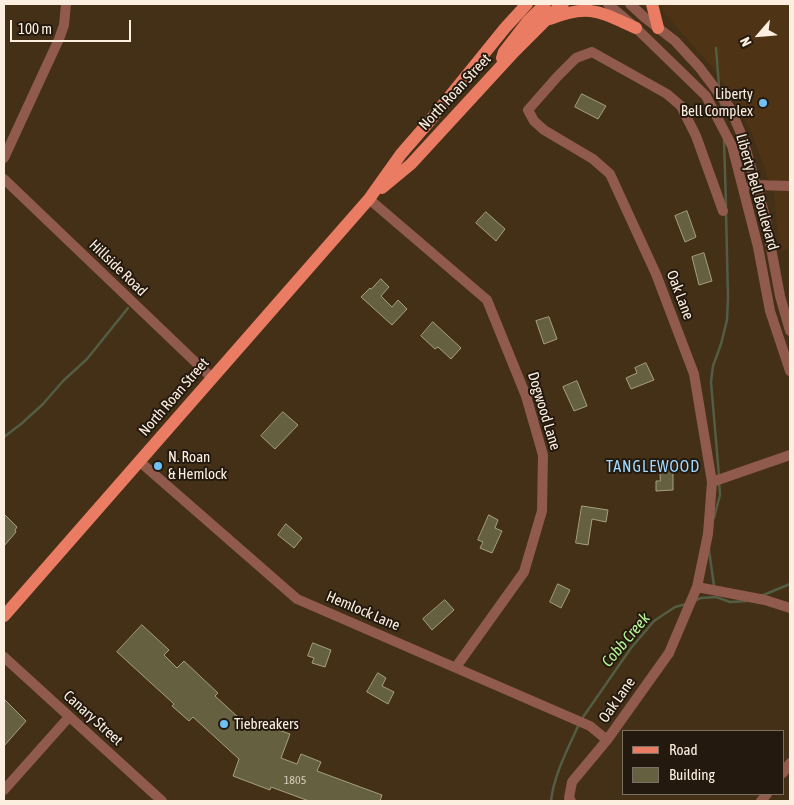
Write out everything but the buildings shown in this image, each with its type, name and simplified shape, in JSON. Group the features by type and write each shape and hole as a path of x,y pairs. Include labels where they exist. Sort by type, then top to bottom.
{"main road":[{"name":"North Roan Street","path":"4,616 369,199 401,154 527,4"},
{"path":"493,76 504,52 528,21 545,4"},
{"name":"North Roan Street","path":"369,199 411,164 562,4"},
{"path":"652,4 658,28"},
{"path":"545,21 576,10 586,10 598,11 636,28"}],"street":[{"path":"4,158 59,39 64,25 66,4"},
{"name":"Liberty Bell Boulevard","path":"608,4 636,28 706,96 732,146 758,247 770,311 790,372"},
{"name":"Liberty Bell Boulevard","path":"630,4 675,41 699,66 730,108 742,136 765,216 780,293 790,331"},
{"name":"Oak Lane","path":"571,801 569,798 572,782 608,740 669,653 697,587 708,534 712,482 694,374 656,274 610,174 593,159 544,130 534,121 528,110 576,58 592,52 667,94 681,106 696,136 723,211"},
{"name":"Hillside Road","path":"4,179 212,378"},
{"path":"742,188 756,185 790,186"},
{"name":"Dogwood Lane","path":"369,199 487,300 526,396 543,455 542,511 524,572 456,667"},
{"path":"767,295 780,293"},
{"path":"712,482 790,456"},
{"name":"Hemlock Lane","path":"139,462 297,599 590,726 608,740"},
{"path":"697,587 765,600 790,608"},
{"name":"Canary Street","path":"4,657 162,801"},
{"path":"4,790 69,716"}],"shaded area":[{"name":"Liberty Bell Complex","path":"661,4 790,4 790,248 780,252 774,195 752,133 717,73 663,11"}],"waterway":[{"path":"716,48 719,86"},
{"path":"721,102 722,119"},
{"path":"724,139 726,206"},
{"path":"719,476 711,382 713,366 727,320 726,212"},
{"path":"4,437 43,404 63,381 87,359 128,308"},
{"path":"714,518 720,495 719,481"},
{"path":"709,550 714,586"},
{"name":"Cobb Creek","path":"761,596 790,584"},
{"name":"Cobb Creek","path":"696,600 716,597 730,602 747,601"},
{"name":"Cobb Creek","path":"581,720 631,648 654,621 675,607 686,604"},
{"name":"Cobb Creek","path":"551,801 558,771 579,724"}],"place":[{"name":"Liberty Bell Complex","path":"763,103"},
{"name":"N. Roan & Hemlock","path":"158,466"},
{"name":"Tiebreakers","path":"224,724"}],"district":[{"name":"TANGLEWOOD","path":"653,467"}]}
